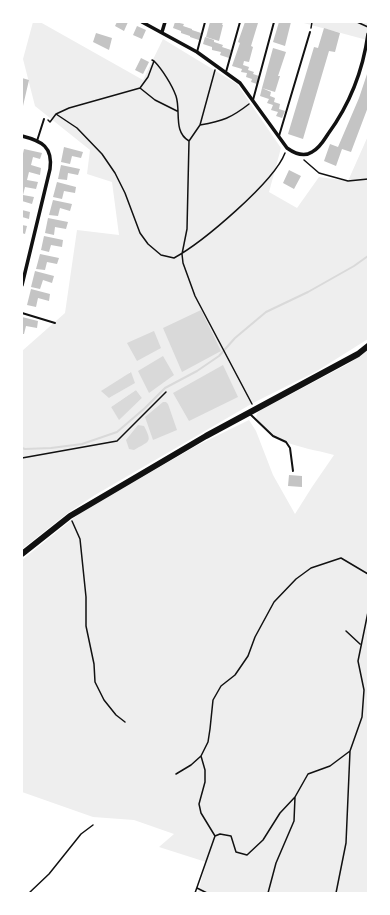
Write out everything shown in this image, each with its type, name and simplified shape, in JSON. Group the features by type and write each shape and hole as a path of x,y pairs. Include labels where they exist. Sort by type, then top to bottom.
{"main road":[{"path":"22,554 70,516 206,436 358,354 368,346"}],"street":[{"path":"142,22 197,52 240,83 254,100 287,148 296,154 311,153 319,147 337,122 349,100 359,74 368,34"},
{"path":"162,32 165,22"},
{"path":"22,136 38,141 49,152 51,159 50,169 22,285"}],"lane":[{"path":"197,52 205,22"},
{"path":"226,72 240,22"},
{"path":"254,100 274,22"},
{"path":"279,137 310,32"},
{"path":"38,141 44,119"},
{"path":"22,313 55,323"},
{"path":"252,411 273,436 286,442 290,448 293,471"}],"path":[{"path":"357,22 368,28"},
{"path":"44,119 50,122 56,114 80,104 140,88 148,77 153,60 160,67 176,96 181,134 183,138 189,142"},
{"path":"217,65 200,125 189,142 187,229 182,254 183,263 194,296 252,411"},
{"path":"140,88 155,100 178,112"},
{"path":"200,125 230,118 254,100"},
{"path":"56,114 77,128 102,154 116,173 140,233 148,244 161,255 174,258 182,254 212,231 246,201 275,169 287,148"},
{"path":"296,154 319,173 348,181 368,178"},
{"path":"22,458 117,441 166,392"},
{"path":"70,516 80,539 86,597 86,626 94,664 95,682 104,700 116,715 125,722"},
{"path":"176,774 191,765 201,756 208,742 213,700 221,686 235,675 248,656 255,637 274,602 296,579 311,568 341,558 368,574"},
{"path":"336,893 346,843 350,751 362,716 364,690 358,661 360,644 368,612"},
{"path":"346,631 360,644"},
{"path":"215,836 220,834 231,836 236,852 247,855 263,840 280,813 294,797 308,774 330,766 350,751"},
{"path":"201,756 205,770 205,782 199,804 201,813 215,836"},
{"path":"268,893 276,863 294,822 294,797"},
{"path":"29,893 49,874 81,834 93,826"},
{"path":"195,893 215,836"},
{"path":"197,888 207,893"}],"shaded area":[{"path":"33,22 40,22 143,80 163,39 237,84 281,148 269,192 297,208 319,177 348,181 368,136 368,339 317,371 253,403 95,495 69,512 22,549 22,351 65,313 77,230 119,235 112,182 87,174 90,150 35,106 23,59","holes":["130,372 134,383 109,398","136,390 142,398 119,419 111,407"]},
{"path":"300,22 368,22 367,40"},
{"path":"201,310 221,351 182,372 163,328"},
{"path":"154,331 161,348 137,361 127,343"},
{"path":"368,350 368,893 198,893 206,862 159,847 174,834 134,820 93,817 22,792 22,560 80,513 196,446 249,420 256,431 273,475 295,514 334,455 303,448 273,436 265,430 256,415 259,411 348,364"},
{"path":"163,356 174,375 149,393 138,371"},
{"path":"223,365 238,397 189,421 173,393"},
{"path":"131,372 135,383 109,398 101,391"},
{"path":"136,390 142,398 119,420 111,407"},
{"path":"163,402 168,404 177,430 153,440 145,417"},
{"path":"138,425 144,426 149,439 146,443 134,450 129,449 126,440"}],"building":[{"path":"117,22 128,22 124,31 115,26"},
{"path":"175,22 184,24 183,26 201,33 199,40 173,28"},
{"path":"210,22 223,22 219,41 206,37"},
{"path":"245,22 258,23 251,46 253,47 249,62 244,61 243,65 249,67 248,70 254,72 253,74 259,76 257,84 251,82 252,79 246,77 247,73 241,72 242,69 232,66"},
{"path":"279,22 291,22 285,46 273,42"},
{"path":"137,26 146,30 142,39 133,35"},
{"path":"324,28 340,33 335,52 329,51 303,139 288,134 314,47 318,48"},
{"path":"96,33 112,38 109,50 93,42"},
{"path":"205,37 223,45 222,47 231,50 229,58 220,55 221,52 212,50 212,47 203,44"},
{"path":"273,48 286,52 278,76 280,76 275,92 262,88"},
{"path":"141,58 149,62 143,74 135,70"},
{"path":"368,71 368,107 351,152 342,149 336,166 324,161 330,144 338,147 359,98"},
{"path":"22,78 29,80 23,106 22,106"},
{"path":"262,88 271,92 270,96 275,98 274,102 280,104 279,109 285,111 282,118 276,116 278,112 271,110 273,105 267,103 269,99 260,96"},
{"path":"64,147 83,152 81,158 72,156 70,164 61,162"},
{"path":"24,149 42,153 40,159 33,157 31,165 41,168 40,175 29,172 27,180 38,182 36,189 25,187 23,195 34,197 32,204 22,201 22,158"},
{"path":"61,165 80,169 78,175 68,173 67,180 58,179"},
{"path":"289,170 301,176 294,189 283,183"},
{"path":"57,182 76,187 75,193 64,191 62,199 53,197"},
{"path":"53,200 72,204 70,211 60,208 58,216 49,215"},
{"path":"22,210 30,212 29,219 22,217"},
{"path":"48,218 68,222 66,229 55,227 54,235 45,233"},
{"path":"22,225 27,226 25,234 22,233"},
{"path":"44,236 63,240 62,247 51,245 49,252 41,250"},
{"path":"40,254 59,258 57,264 47,262 45,270 36,269"},
{"path":"35,271 54,276 52,283 43,280 40,289 31,287"},
{"path":"31,289 50,294 49,301 38,298 36,307 27,305"},
{"path":"22,317 38,321 37,328 26,326 24,334 22,334"},
{"path":"289,475 302,476 302,487 288,486"}],"waterway":[{"path":"22,448 51,448 82,444 117,432 145,408 165,388 197,371 219,356 235,338 266,312 308,292 354,266 368,256"}]}
